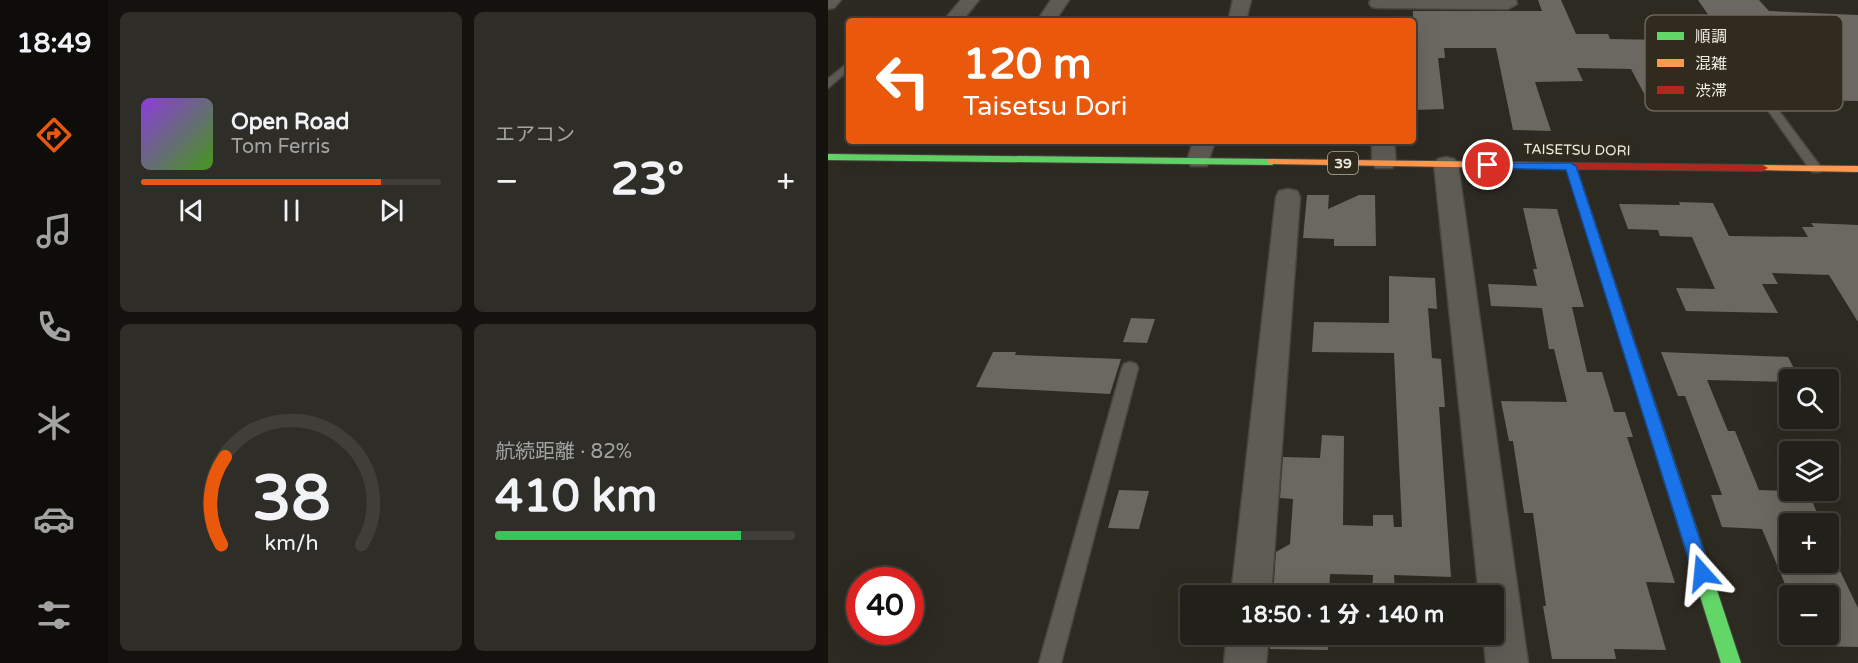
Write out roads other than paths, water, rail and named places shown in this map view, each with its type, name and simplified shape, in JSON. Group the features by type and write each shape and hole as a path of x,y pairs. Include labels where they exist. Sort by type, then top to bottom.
{"main road":[{"name":"TAISETSU DORI","path":"828,157 1202,151 1384,152 1446,165 1858,170"},
{"path":"1571,166 1731,663"}],"street":[{"path":"828,4 832,0"},
{"path":"955,18 970,0"},
{"path":"1048,18 1060,0"},
{"path":"1238,18 1242,0"},
{"path":"1379,8 1508,4 1507,0"},
{"path":"1446,165 1507,663"},
{"path":"1252,585 1288,197"},
{"path":"1245,663 1247,645"}],"lane":[{"path":"828,85 846,68"},
{"path":"1774,111 1816,169"},
{"path":"1050,663 1130,368"}]}
